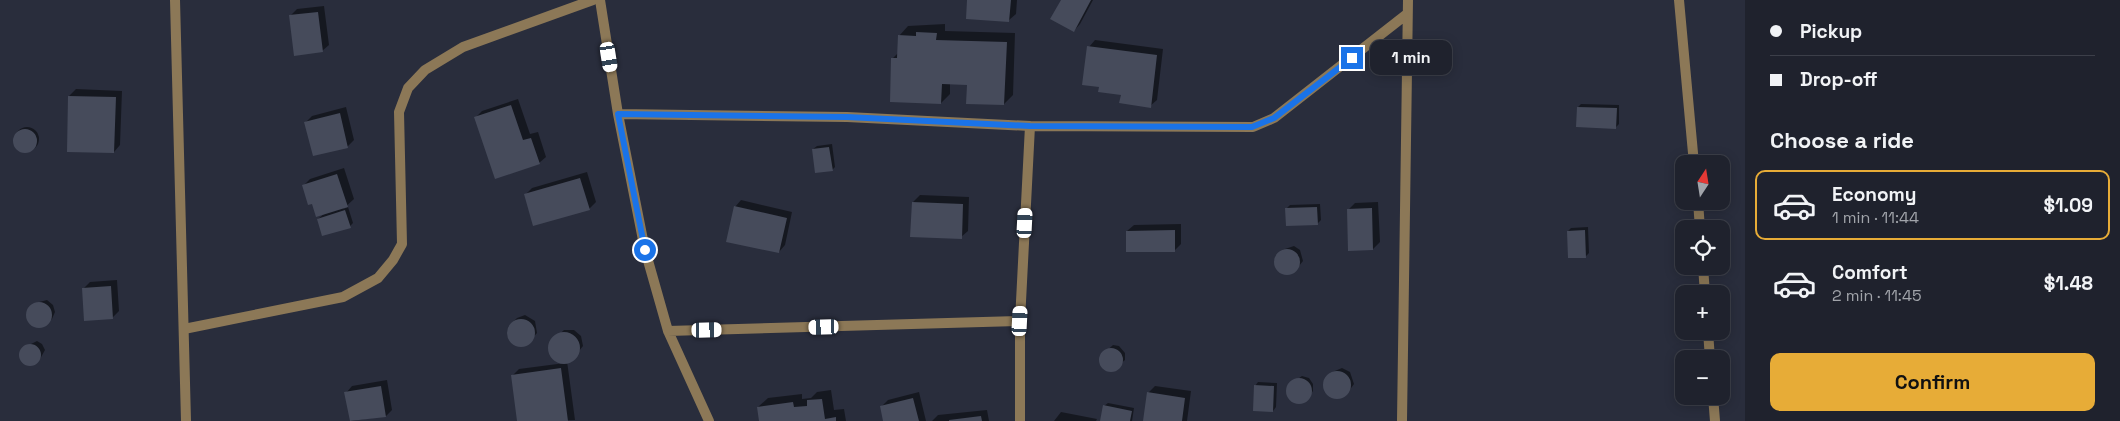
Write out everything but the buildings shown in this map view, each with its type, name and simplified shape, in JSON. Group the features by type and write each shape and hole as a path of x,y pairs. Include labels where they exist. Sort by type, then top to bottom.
{"street":[{"path":"175,0 186,421"},
{"path":"184,329 343,297 378,278 393,260 402,244 399,112 408,88 425,70 463,47 594,0"},
{"path":"600,0 618,114 645,250 668,332 709,421"},
{"path":"1402,421 1408,0"},
{"path":"1679,0 1693,155"},
{"path":"618,114 847,117 1030,126 1252,127 1274,118 1408,14"},
{"path":"1020,421 1020,321 1030,126"},
{"path":"668,332 1020,321"},
{"path":"1713,405 1714,421"}],"route":[{"path":"645,250 618,114 847,117 1030,126 1252,127 1274,118 1352,58"}]}
